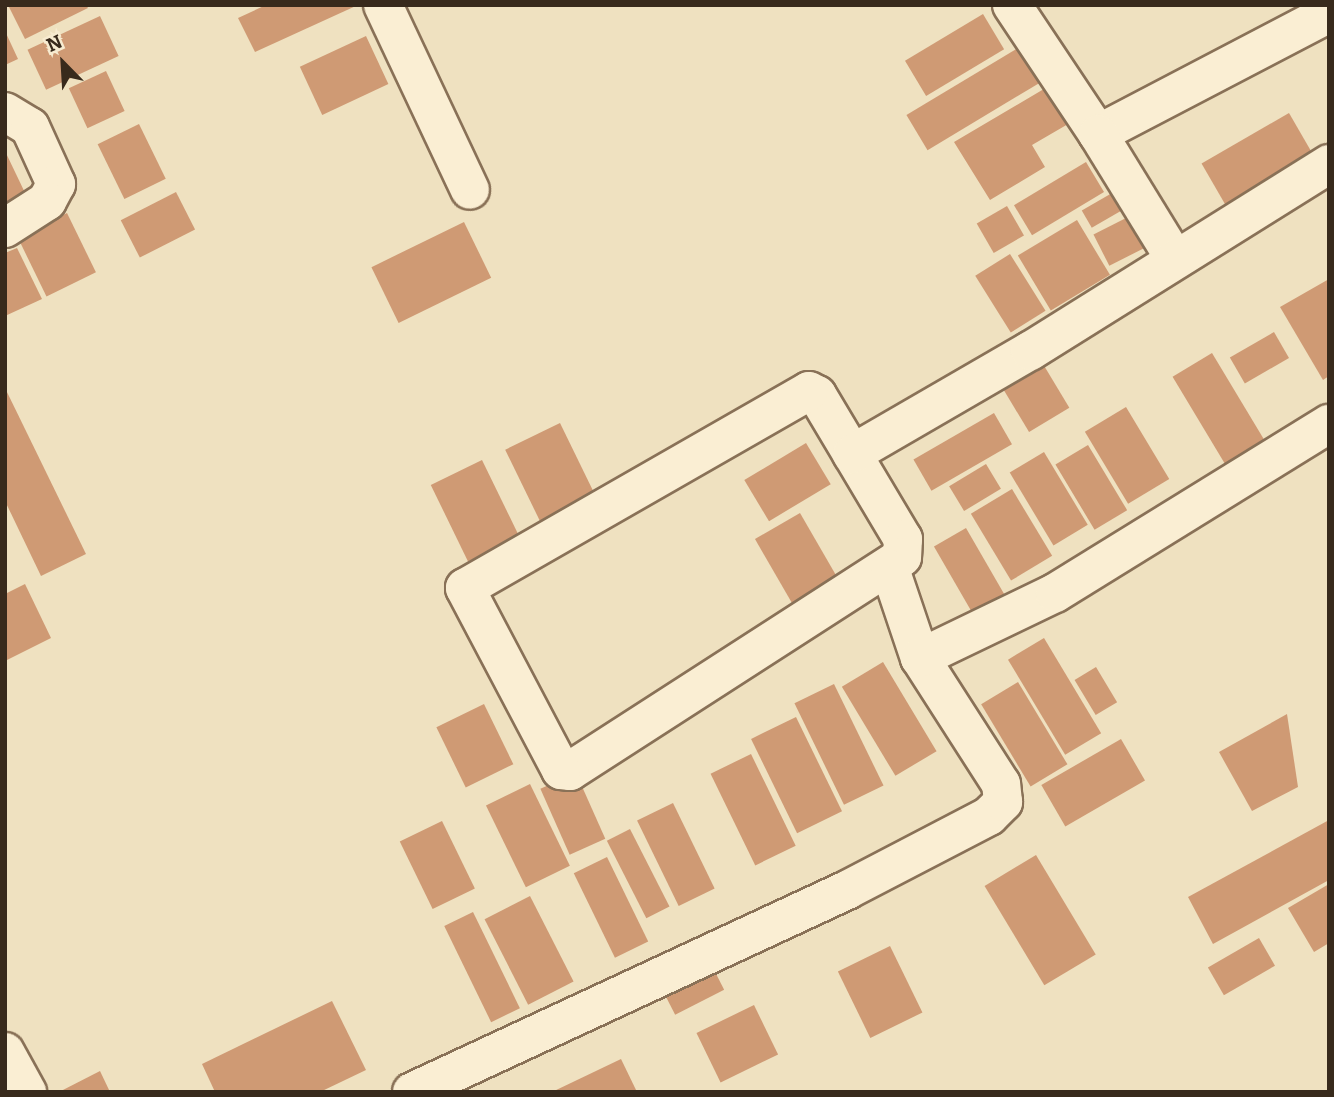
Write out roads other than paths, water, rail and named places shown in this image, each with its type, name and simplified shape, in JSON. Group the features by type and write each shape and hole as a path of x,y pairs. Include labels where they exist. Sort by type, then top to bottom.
{"street":[{"path":"383,5 470,190"},
{"path":"1012,5 1098,134 1175,259"},
{"path":"1098,134 1329,13"},
{"path":"5,112 30,127 56,184 47,201 5,228"},
{"path":"852,454 1329,164"},
{"path":"803,393 817,395 852,454 905,543 902,557 890,569 570,771 556,765 463,592 803,393"},
{"path":"920,659 1055,593 1329,424"},
{"path":"412,1092 847,890 998,810 1004,793 1001,784 920,659 890,569"},
{"path":"5,1052 27,1092"}]}
